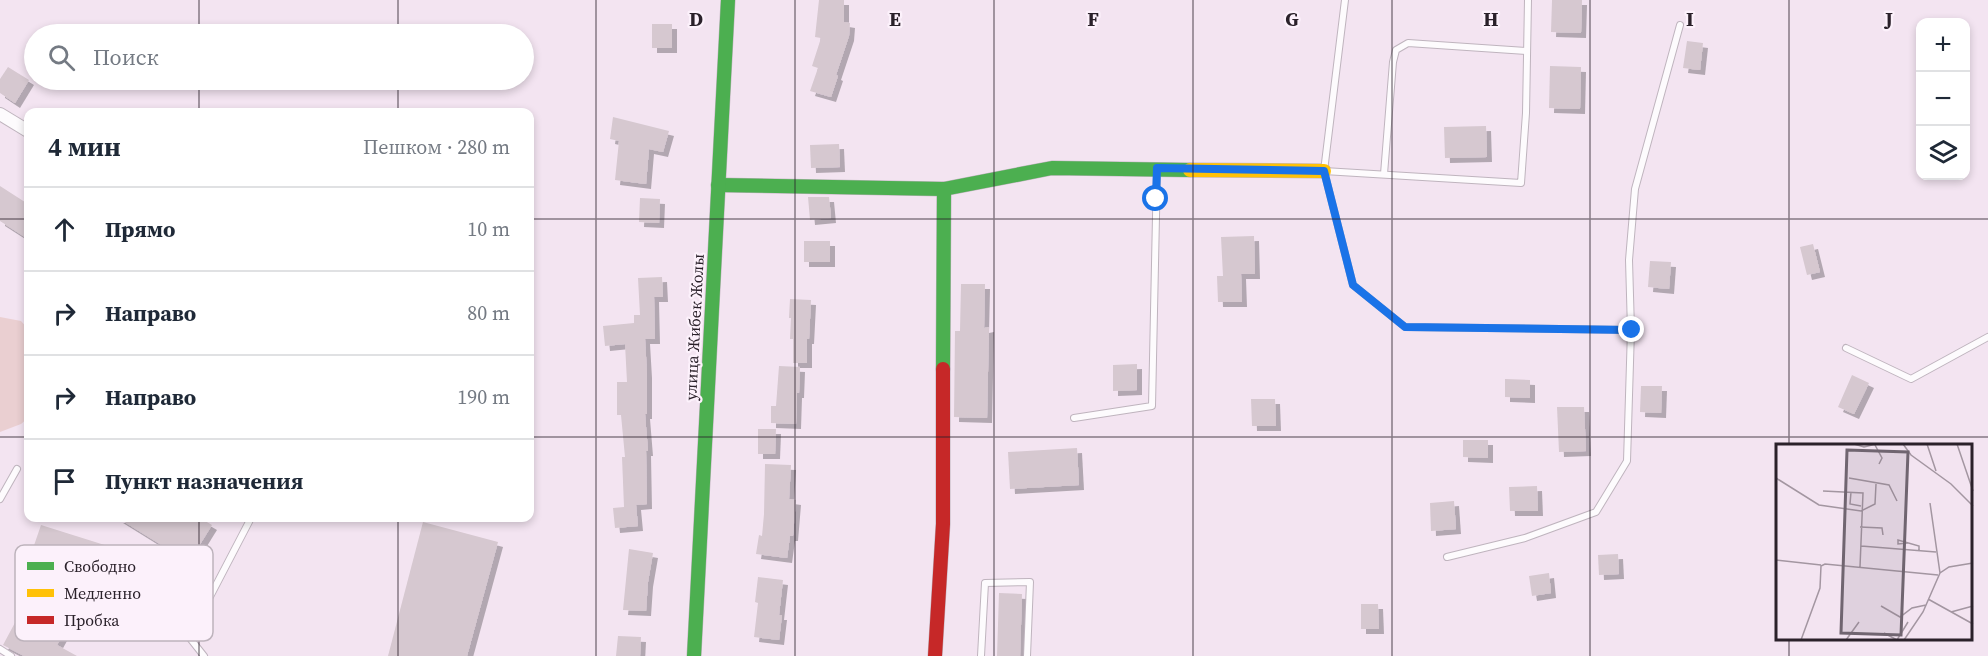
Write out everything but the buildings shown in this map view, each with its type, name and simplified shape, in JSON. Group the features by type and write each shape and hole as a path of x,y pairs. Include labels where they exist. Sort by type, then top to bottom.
{"street":[{"name":"улица Жибек Жолы","path":"694,656 728,0"},
{"path":"0,114 24,129"},
{"path":"718,186 944,189 1052,168 1324,171"},
{"path":"935,656 943,524 944,189"}],"lane":[{"path":"1345,0 1324,171 1353,285 1405,327 1632,330"},
{"path":"1324,171 1521,183 1528,0"},
{"path":"1447,557 1525,538 1596,512 1627,461 1632,330 1629,260 1635,189 1680,25"},
{"path":"1384,174 1393,62 1396,50 1408,43 1527,51"},
{"path":"1074,418 1152,406 1157,168"},
{"path":"1846,348 1911,379 1988,337"},
{"path":"0,499 16,469"},
{"path":"213,592 249,522"},
{"path":"981,656 985,583 1030,582 1027,656"},
{"path":"192,641 204,656"},
{"path":"0,650 11,656"}],"shaded area":[{"path":"0,317 21,321 24,324 24,421 0,432"}],"traffic: fast":[{"path":"694,656 728,0"},
{"path":"718,185 944,189 1052,168 1190,170"},
{"path":"943,369 944,189"}],"traffic: slow":[{"path":"1190,170 1324,171"}],"traffic: jam":[{"path":"935,656 943,524 943,369"}],"route":[{"path":"1156,199 1157,168 1324,171 1353,285 1405,327 1632,330"}]}
